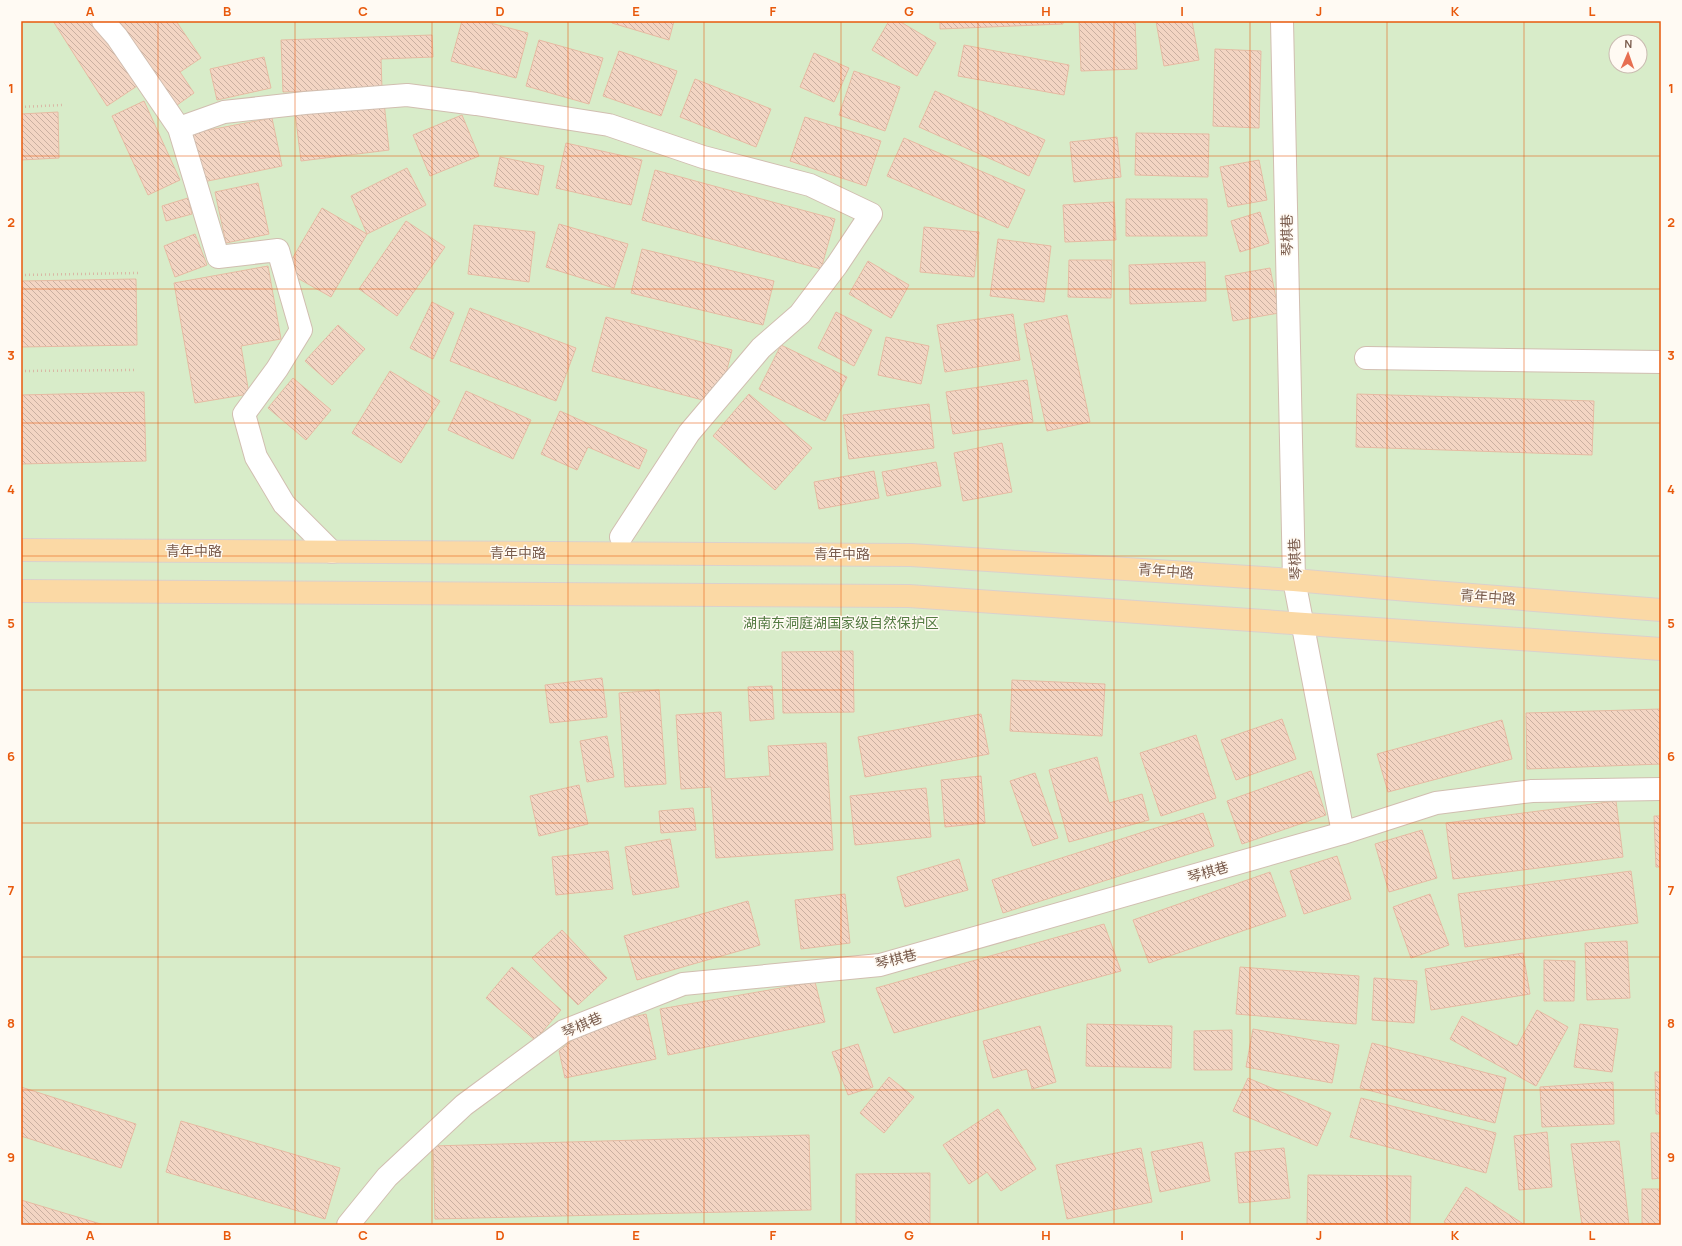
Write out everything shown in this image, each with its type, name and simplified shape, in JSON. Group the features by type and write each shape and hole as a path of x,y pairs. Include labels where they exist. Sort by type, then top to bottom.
{"main road":[{"name":"青年中路","path":"21,550 911,555 1294,580 1661,610"},
{"path":"21,590 910,596 1661,649"}],"street":[{"path":"103,21 117,38 179,128 218,257 278,250 301,330 277,369 244,414 256,457 284,504 332,552"},
{"name":"琴棋巷","path":"348,1225 387,1178 464,1105 564,1031 684,984 880,965 1343,833 1294,580 1282,21"},
{"path":"179,128 224,112 320,102 407,96 476,104 609,125 703,158 810,185 871,214 837,265 800,314 760,348 689,433 621,537"},
{"path":"1366,358 1661,362"},
{"path":"1343,833 1436,803 1532,791 1642,788 1661,789"}],"path":[{"path":"21,107 62,105"},
{"path":"21,275 138,273"},
{"path":"21,371 137,370"}],"green space":[{"name":"湖南东洞庭湖国家级自然保护区","path":"21,21 1661,21 1661,1225 21,1225"}],"building":[{"path":"53,21 94,21 137,86 107,106"},
{"path":"110,21 176,21 201,58 180,72 194,93 170,110"},
{"path":"462,21 483,21 528,33 516,78 451,61"},
{"path":"612,21 674,21 669,40 612,23"},
{"path":"889,21 899,21 936,43 917,76 872,50"},
{"path":"940,21 1063,21 1063,24 940,29"},
{"path":"1079,21 1135,21 1137,69 1081,71"},
{"path":"1156,21 1192,21 1199,60 1164,66"},
{"path":"432,35 433,57 381,59 382,89 283,92 281,40"},
{"path":"539,40 603,58 589,104 526,86"},
{"path":"964,45 1069,65 1064,95 958,76"},
{"path":"1215,49 1261,51 1259,128 1213,126"},
{"path":"619,51 677,71 661,116 603,96"},
{"path":"814,53 849,68 834,102 800,87"},
{"path":"264,57 271,88 217,100 210,69"},
{"path":"854,71 900,87 885,131 839,115"},
{"path":"695,79 771,109 756,147 680,117"},
{"path":"935,91 1045,140 1029,176 919,127"},
{"path":"144,101 180,180 148,195 112,116"},
{"path":"384,102 389,150 301,161 295,112"},
{"path":"58,112 59,158 21,160 21,114"},
{"path":"462,115 479,156 430,176 413,135"},
{"path":"805,117 881,141 866,186 790,161"},
{"path":"272,118 282,166 198,183 188,134"},
{"path":"1136,133 1209,134 1208,177 1135,175"},
{"path":"1117,137 1121,177 1074,182 1070,142"},
{"path":"904,138 1025,190 1008,228 887,176"},
{"path":"566,143 642,160 631,205 556,188"},
{"path":"500,157 544,166 538,195 494,186"},
{"path":"1259,160 1267,200 1228,207 1220,167"},
{"path":"407,168 426,205 367,234 351,196"},
{"path":"655,170 835,219 821,269 642,220"},
{"path":"258,183 269,234 226,243 215,192"},
{"path":"188,198 192,214 166,221 162,206"},
{"path":"1126,199 1207,199 1207,236 1126,236"},
{"path":"1114,202 1116,240 1065,242 1063,205"},
{"path":"322,208 367,234 331,297 285,271"},
{"path":"1260,212 1269,243 1240,252 1231,221"},
{"path":"406,221 445,247 397,316 359,289"},
{"path":"559,224 628,244 614,288 546,267"},
{"path":"474,225 535,232 529,282 468,274"},
{"path":"924,227 979,232 974,277 920,272"},
{"path":"195,234 207,265 175,277 164,246"},
{"path":"998,239 1051,246 1044,302 990,296"},
{"path":"642,249 774,281 763,325 631,293"},
{"path":"1069,260 1112,260 1111,298 1068,297"},
{"path":"868,261 909,285 891,318 849,294"},
{"path":"1205,262 1206,301 1130,304 1129,265"},
{"path":"268,266 281,339 241,346 249,394 195,403 174,283"},
{"path":"1270,268 1279,313 1233,321 1225,276"},
{"path":"136,279 137,345 21,347 21,281"},
{"path":"432,302 454,313 433,359 410,348"},
{"path":"470,308 576,348 556,401 450,361"},
{"path":"836,312 872,330 854,366 818,348"},
{"path":"1013,314 1020,360 945,372 937,325"},
{"path":"1067,315 1090,422 1047,431 1024,324"},
{"path":"606,317 732,350 718,404 592,371"},
{"path":"338,325 365,349 332,385 305,361"},
{"path":"886,337 929,346 921,384 878,375"},
{"path":"781,345 847,377 825,421 759,389"},
{"path":"390,371 440,401 401,463 352,433"},
{"path":"293,378 331,410 306,440 268,408"},
{"path":"1027,380 1033,422 953,434 946,392"},
{"path":"466,391 531,420 513,459 448,430"},
{"path":"144,392 146,461 21,464 21,395"},
{"path":"749,394 812,448 775,490 713,436"},
{"path":"1357,394 1594,401 1592,455 1356,447"},
{"path":"929,404 934,448 849,459 843,415"},
{"path":"560,411 647,450 639,469 588,447 577,470 541,454"},
{"path":"1002,443 1012,492 963,501 954,453"},
{"path":"936,462 941,486 887,496 882,472"},
{"path":"874,471 879,498 819,509 814,482"},
{"path":"853,651 854,712 783,713 782,652"},
{"path":"602,678 607,717 550,723 545,685"},
{"path":"1012,680 1105,684 1102,736 1010,731"},
{"path":"772,686 774,719 750,721 748,687"},
{"path":"659,690 666,784 625,787 619,693"},
{"path":"1661,709 1661,764 1527,769 1526,713"},
{"path":"721,712 725,779 770,776 768,746 826,743 833,850 716,858 711,787 681,789 676,715"},
{"path":"981,714 989,754 865,777 858,737"},
{"path":"1282,719 1296,759 1236,780 1221,740"},
{"path":"1502,720 1512,759 1388,792 1377,754"},
{"path":"1196,735 1216,798 1161,816 1140,753"},
{"path":"607,736 614,777 587,782 580,741"},
{"path":"1097,757 1109,803 1142,794 1149,820 1069,842 1049,770"},
{"path":"1311,771 1326,815 1242,844 1227,801"},
{"path":"1035,773 1058,838 1033,846 1010,781"},
{"path":"981,776 985,823 945,827 941,780"},
{"path":"579,785 588,824 539,836 530,796"},
{"path":"926,788 931,837 855,845 850,796"},
{"path":"1616,801 1623,857 1453,879 1446,823"},
{"path":"693,808 696,830 661,833 659,811"},
{"path":"1203,813 1214,846 1003,913 992,880"},
{"path":"1654,816 1661,816 1661,867 1656,867"},
{"path":"1422,830 1437,878 1389,892 1375,844"},
{"path":"670,839 679,887 633,895 625,847"},
{"path":"608,851 613,889 556,895 552,857"},
{"path":"1337,856 1351,899 1304,914 1290,871"},
{"path":"959,859 968,890 905,907 897,877"},
{"path":"1631,871 1638,923 1465,947 1458,894"},
{"path":"1270,872 1286,916 1149,963 1133,920"},
{"path":"845,894 850,943 801,949 795,900"},
{"path":"1430,894 1449,945 1411,958 1393,907"},
{"path":"748,901 760,945 637,980 624,936"},
{"path":"1104,924 1121,971 894,1033 876,988"},
{"path":"562,930 607,978 578,1005 532,958"},
{"path":"1627,941 1630,998 1587,1000 1585,943"},
{"path":"1523,953 1530,994 1431,1010 1425,969"},
{"path":"1544,960 1575,961 1574,1001 1544,1001"},
{"path":"512,967 561,1010 535,1040 486,998"},
{"path":"1240,967 1359,976 1356,1024 1236,1014"},
{"path":"1374,978 1417,981 1414,1023 1372,1020"},
{"path":"815,982 825,1022 668,1055 660,1009"},
{"path":"1537,1010 1568,1027 1536,1086 1450,1039 1462,1016 1517,1046"},
{"path":"646,1014 656,1059 565,1078 559,1051 589,1027"},
{"path":"1087,1024 1172,1026 1171,1068 1086,1066"},
{"path":"1580,1024 1618,1029 1612,1072 1574,1067"},
{"path":"1040,1026 1056,1082 1032,1089 1027,1069 993,1078 983,1041"},
{"path":"1253,1029 1339,1045 1332,1083 1246,1067"},
{"path":"1232,1030 1232,1070 1194,1070 1194,1031"},
{"path":"1372,1043 1506,1078 1495,1123 1360,1088"},
{"path":"858,1044 873,1087 848,1095 832,1052"},
{"path":"1655,1072 1661,1072 1661,1114 1656,1114"},
{"path":"889,1077 914,1097 884,1133 860,1113"},
{"path":"1248,1078 1331,1113 1317,1146 1233,1111"},
{"path":"1613,1082 1614,1124 1542,1127 1540,1087"},
{"path":"21,1087 136,1124 121,1168 21,1136"},
{"path":"1361,1098 1496,1133 1486,1173 1350,1137"},
{"path":"998,1109 1036,1169 1001,1191 987,1172 969,1184 943,1145"},
{"path":"181,1121 340,1168 325,1219 166,1172"},
{"path":"1547,1132 1552,1187 1519,1190 1514,1136"},
{"path":"1651,1133 1661,1133 1661,1178 1652,1179"},
{"path":"809,1135 811,1210 435,1219 433,1146"},
{"path":"1619,1141 1629,1225 1582,1225 1571,1144"},
{"path":"1202,1142 1210,1181 1160,1192 1151,1152"},
{"path":"1141,1148 1152,1202 1067,1219 1056,1165"},
{"path":"1284,1148 1290,1198 1239,1203 1235,1153"},
{"path":"930,1173 930,1225 856,1225 856,1174"},
{"path":"1308,1175 1411,1176 1410,1225 1307,1225"},
{"path":"1466,1187 1525,1225 1449,1225 1444,1222"},
{"path":"1642,1189 1661,1189 1661,1225 1642,1225"},
{"path":"21,1200 104,1225 21,1225"}]}
